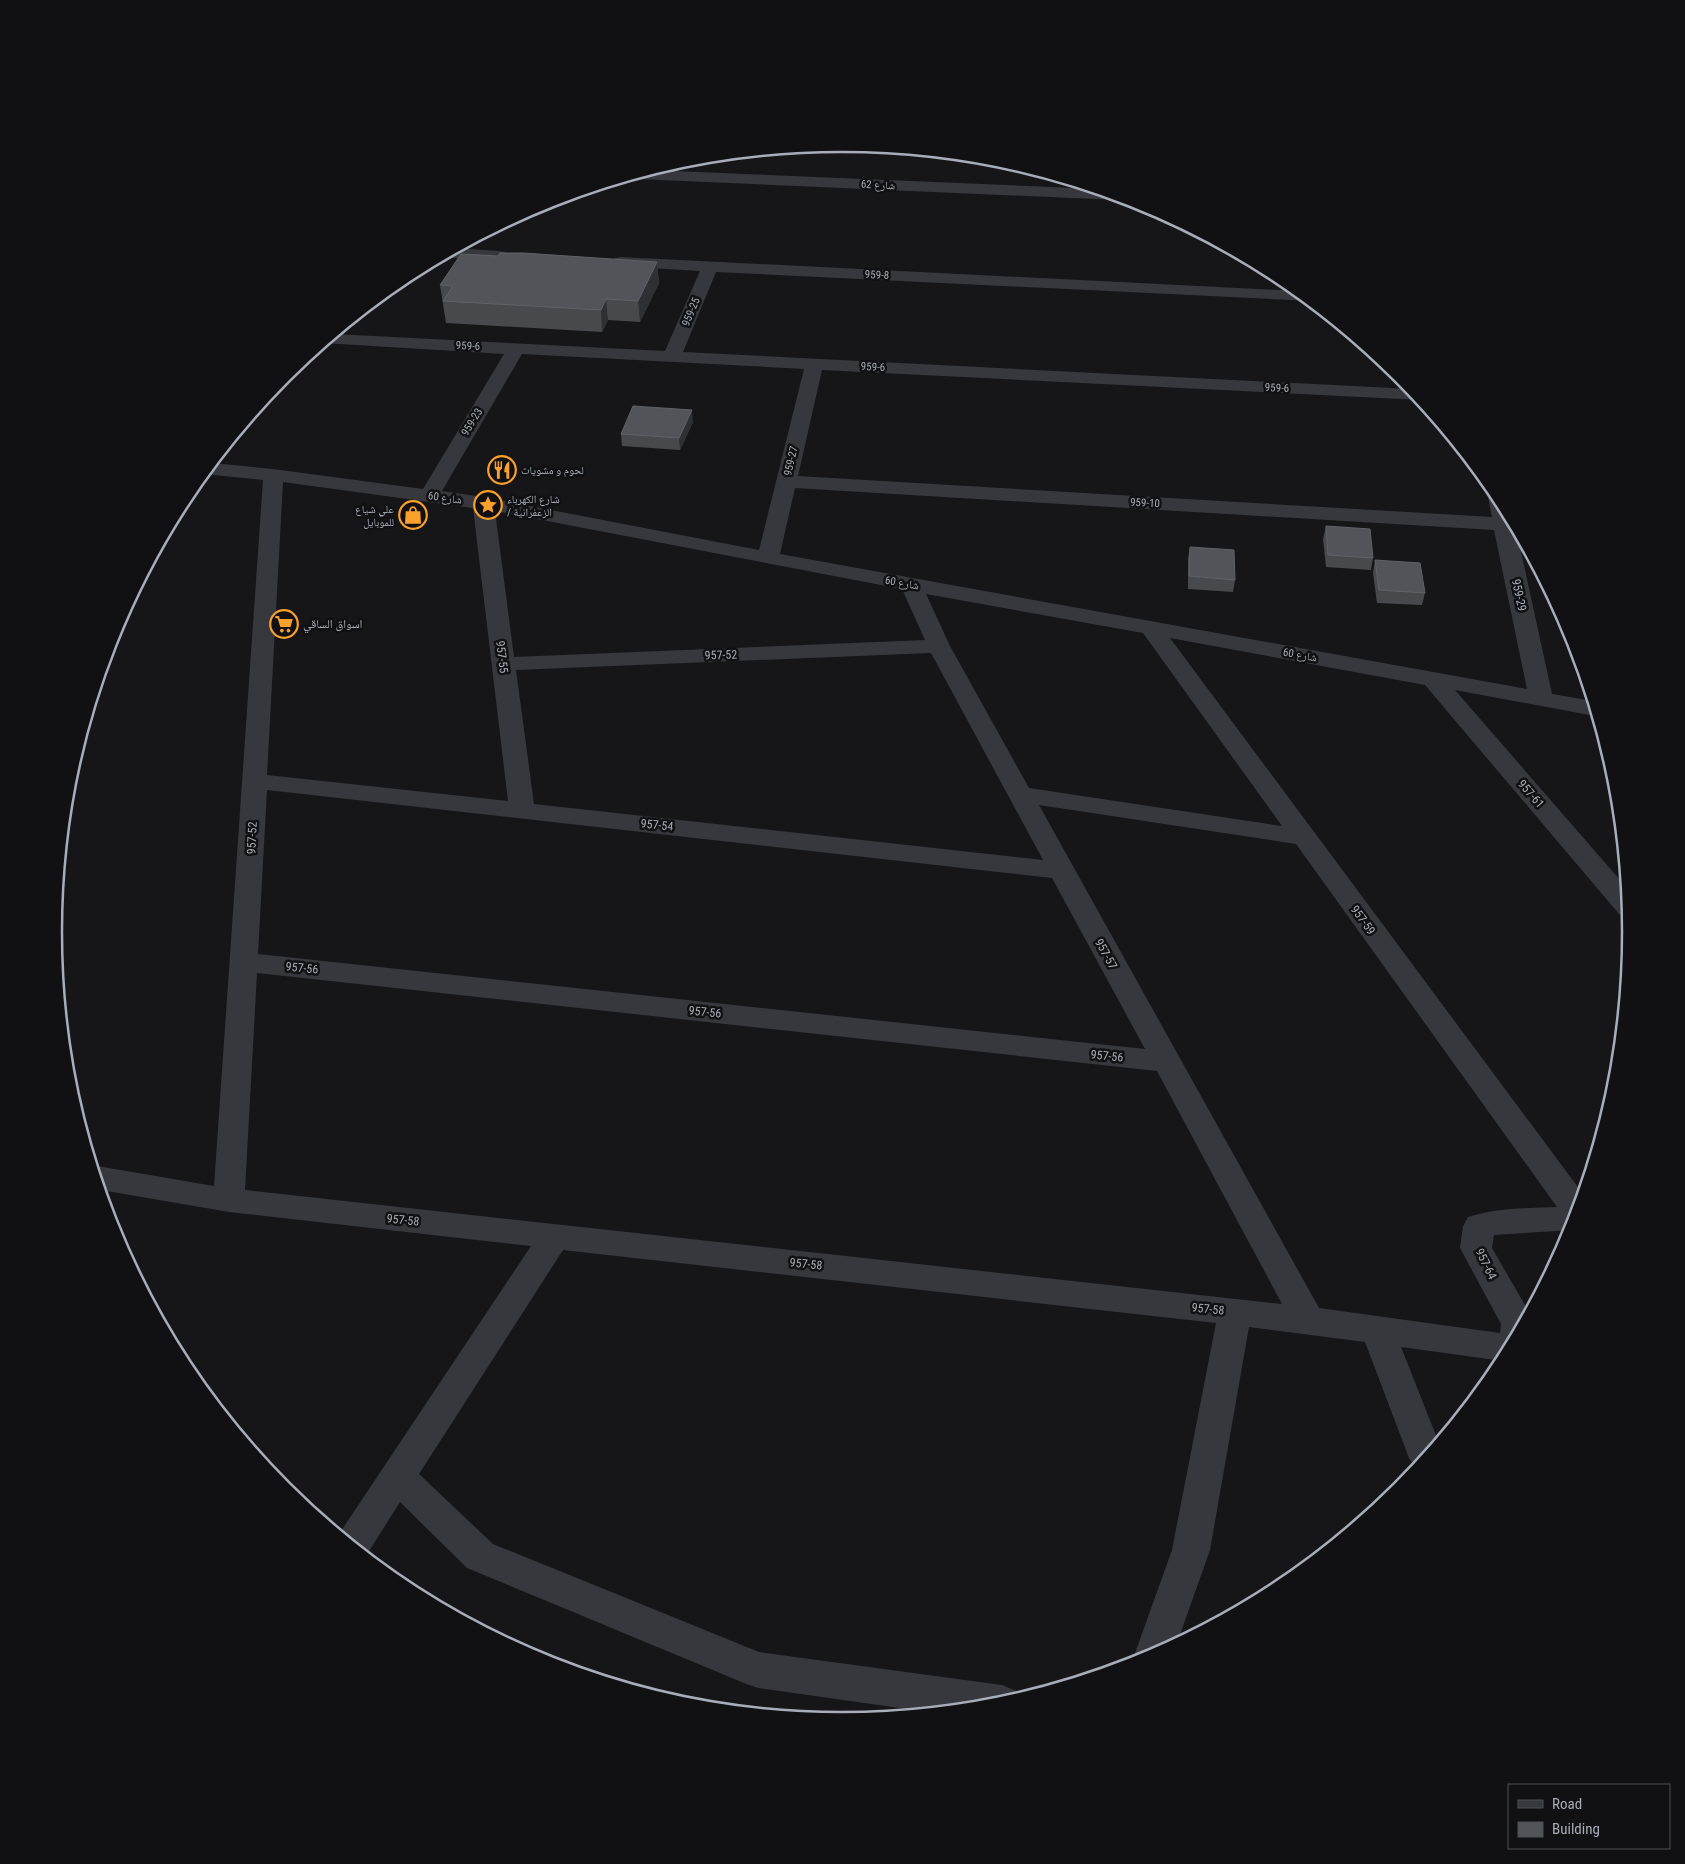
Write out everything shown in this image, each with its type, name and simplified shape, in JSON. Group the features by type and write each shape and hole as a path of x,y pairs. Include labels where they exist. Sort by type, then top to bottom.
{"street":[{"name":"شارع 62","path":"658,175 1096,194"},
{"path":"459,254 515,257"},
{"name":"959-8","path":"603,261 1294,296"},
{"name":"959-25","path":"672,357 710,267"},
{"name":"959-6","path":"336,339 1408,395"},
{"name":"959-23","path":"429,496 516,349"},
{"name":"959-27","path":"768,558 814,364"},
{"name":"شارع 60","path":"215,470 273,475 483,504 1589,708"},
{"name":"957-52","path":"229,1200 273,475"},
{"name":"959-10","path":"786,481 1504,524"},
{"name":"957-55","path":"483,504 522,810"},
{"name":"959-29","path":"1503,517 1541,699"},
{"name":"957-57","path":"911,584 939,646 1308,1320"},
{"name":"957-59","path":"1151,628 1302,837 1573,1204"},
{"name":"957-52","path":"503,664 939,646"},
{"name":"957-61","path":"1433,680 1621,899"},
{"name":"957-54","path":"255,781 1060,870"},
{"path":"1019,794 1302,837"},
{"name":"957-56","path":"244,962 1166,1062"},
{"name":"957-58","path":"103,1179 229,1200 1308,1320 1502,1348"},
{"name":"957-64","path":"1518,1322 1476,1248 1479,1226 1503,1221 1567,1218"},
{"path":"355,1540 555,1236"},
{"path":"1156,1646 1191,1550 1235,1312"},
{"path":"1377,1330 1424,1451"},
{"path":"397,1476 480,1556 758,1670 975,1700"}],"building":[{"path":"500,253 657,262 638,301 606,299 601,310 443,301 453,286 440,285 461,254 498,256"},
{"path":"633,406 692,410 679,438 621,434"},
{"path":"1326,526 1370,529 1373,558 1328,555"},
{"path":"1190,547 1234,550 1235,580 1189,576"},
{"path":"1375,560 1420,563 1425,593 1379,590"}],"place":[{"name":"لحوم و مشويات","path":"502,470"},
{"name":"شارع الكهرباء / الزعفرانية","path":"488,505"},
{"name":"علي شياع للموبايل","path":"413,515"},
{"name":"اسواق الساقي","path":"284,624"}]}
